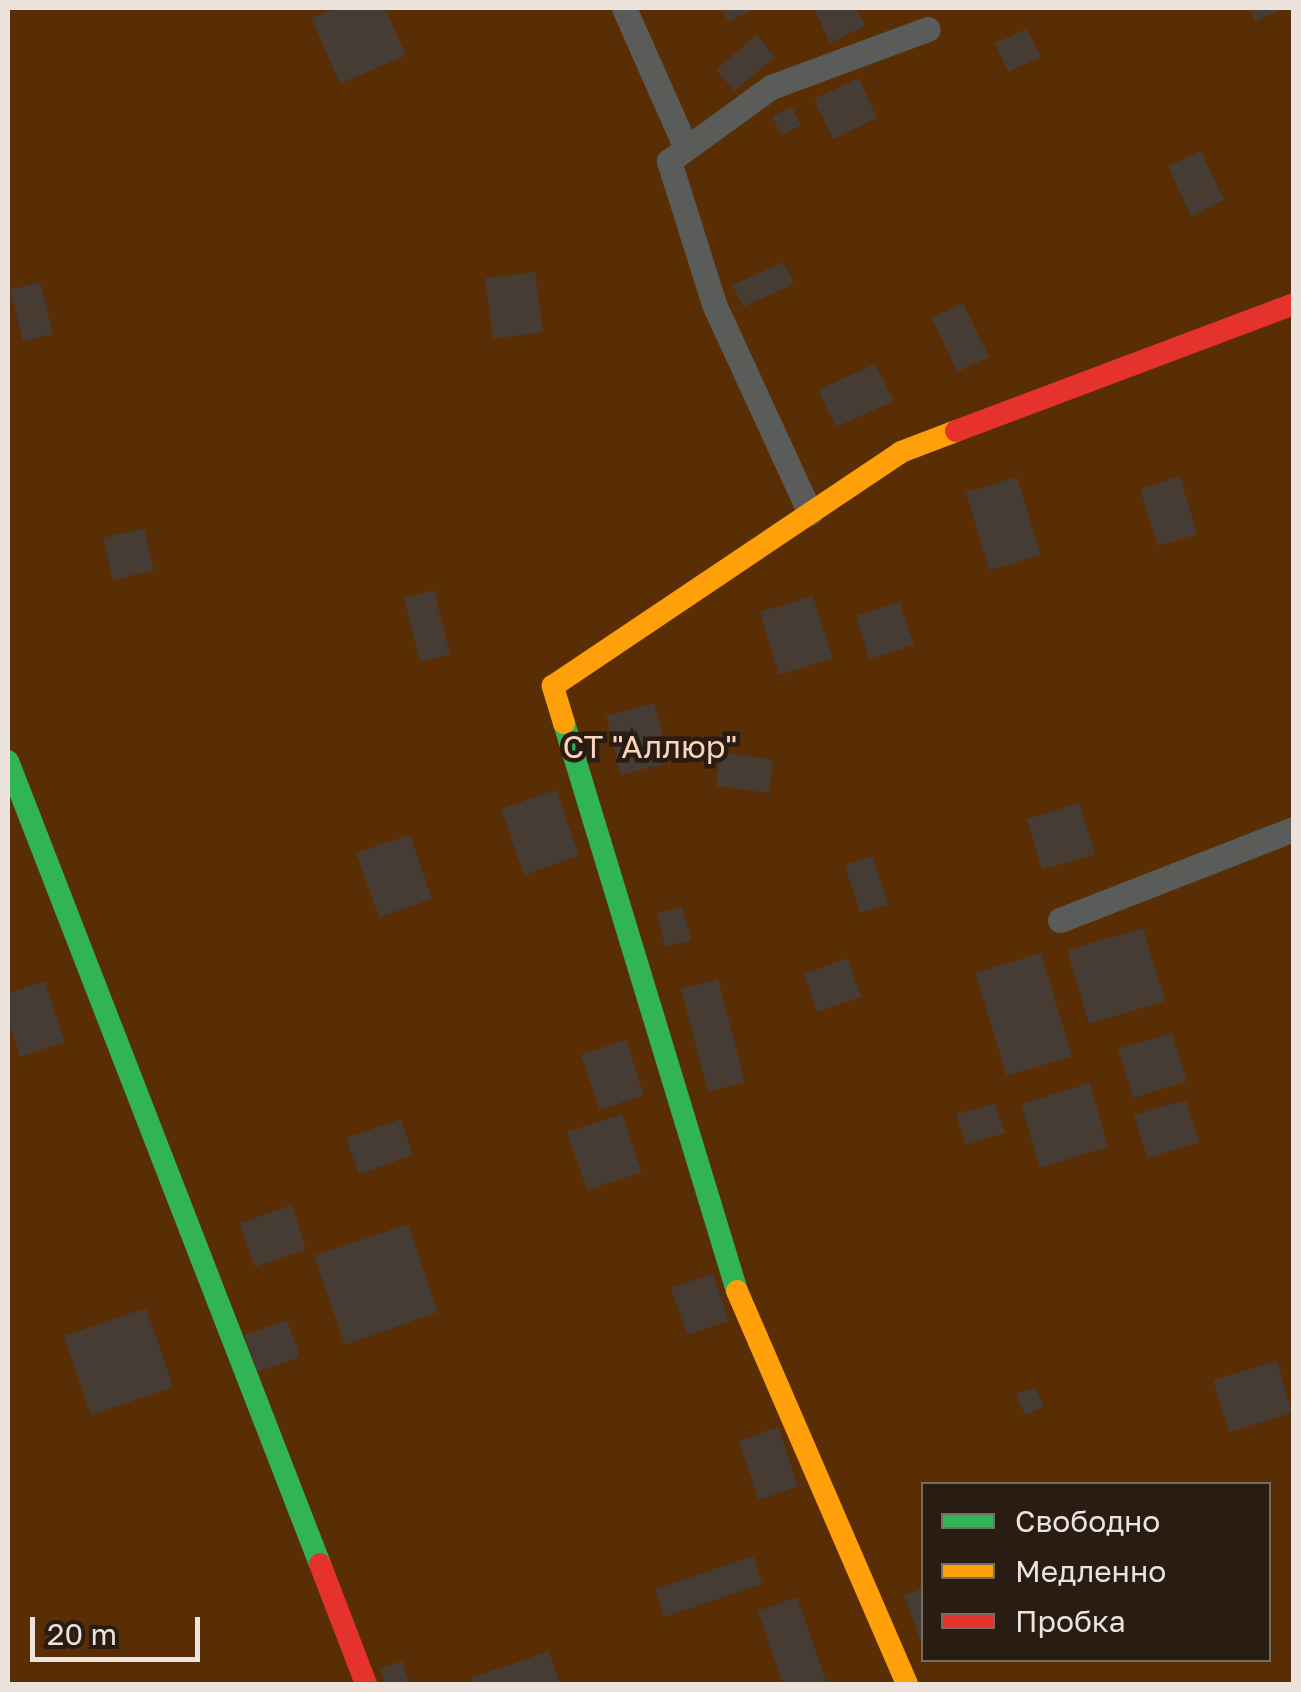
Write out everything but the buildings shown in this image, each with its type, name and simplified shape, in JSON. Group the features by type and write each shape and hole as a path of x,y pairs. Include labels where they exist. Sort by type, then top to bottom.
{"street":[{"path":"907,1684 746,1323 552,686 902,452 1294,304"},
{"path":"8,761 366,1684"}],"lane":[{"path":"624,8 686,148"},
{"path":"810,512 714,304 669,161 772,87 928,29"},
{"path":"1060,920 1294,829"}],"green space":[{"name":"СТ \"Аллюр\"","path":"8,8 1293,8 1293,1684 8,1684"}],"traffic: fast":[{"path":"564,723 737,1291"},
{"path":"8,761 320,1564"}],"traffic: slow":[{"path":"564,723 553,686 901,452 956,431"},
{"path":"737,1291 907,1684"}],"traffic: jam":[{"path":"956,431 1294,304"},
{"path":"320,1564 366,1684"}]}
